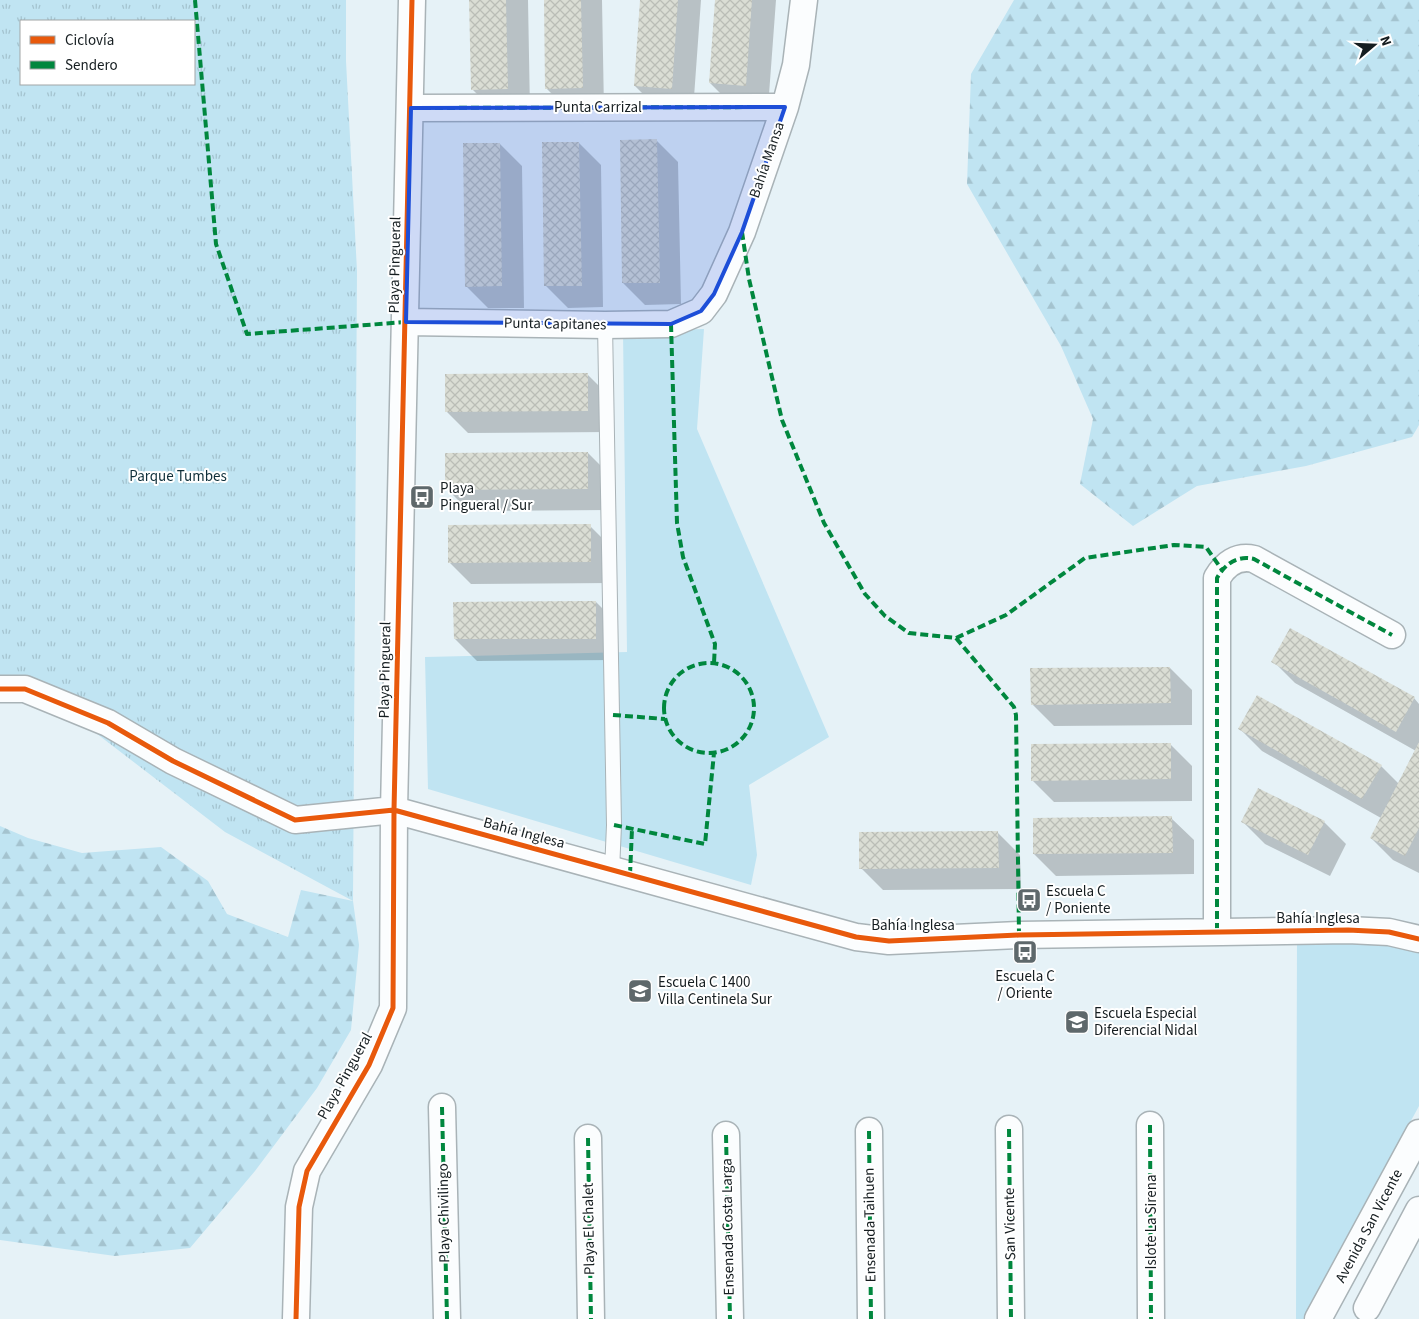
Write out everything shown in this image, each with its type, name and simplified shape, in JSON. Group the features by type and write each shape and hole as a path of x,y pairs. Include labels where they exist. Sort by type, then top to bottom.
{"street":[{"name":"Playa Pingueral","path":"296,1319 300,1208 308,1171 369,1065 393,1008 394,810 412,0"},
{"name":"Bahía Mansa","path":"701,311 714,294 742,232 786,106 796,65 804,0"},
{"name":"Punta Carrizal","path":"411,108 786,106"},
{"name":"Punta Capitanes","path":"406,322 671,324 701,311"},
{"path":"1217,931 1217,578 1222,570 1233,560 1243,556 1254,559 1392,635"},
{"path":"0,689 25,689 108,723 173,761 295,820 394,810"},
{"name":"Bahía Inglesa","path":"394,810 836,932 889,941 1018,935 1348,930 1389,932 1419,939"},
{"name":"Playa Chivilingo","path":"442,1107 447,1319"},
{"name":"Islote La Sirena","path":"1150,1125 1151,1319"},
{"name":"San Vicente","path":"1009,1129 1011,1319"},
{"name":"Ensenada Taihuen","path":"869,1132 871,1319"},
{"name":"Avenida San Vicente","path":"1318,1319 1419,1132"},
{"name":"Ensenada Costa Larga","path":"726,1135 730,1319"},
{"name":"Playa El Chalet","path":"588,1138 591,1319"},
{"path":"1367,1308 1419,1210"}],"lane":[{"path":"605,325 614,824 612,870"}],"highlighted area":[{"path":"785,107 742,232 714,294 701,311 671,324 406,322 411,108"}],"green space":[{"name":"Parque Tumbes","path":"0,0 346,0 346,61 357,271 353,901 225,832 28,681 0,682"},
{"path":"1014,0 1419,0 1419,425 1412,437 1306,466 1197,486 1133,526 1080,484 1093,419 1061,346 967,184 971,74"},
{"path":"704,329 697,429 829,737 749,785 757,855 751,885 428,789 425,657 627,652 623,331"},
{"path":"0,826 28,838 82,853 161,847 208,881 227,914 288,937 301,890 353,901 359,945 351,1030 317,1088 255,1171 190,1248 115,1256 0,1240"},
{"path":"1297,937 1419,945 1419,1106 1303,1319 1296,1319"}],"building":[{"path":"469,0 506,0 508,89 471,90"},
{"path":"544,0 581,0 583,88 545,89"},
{"path":"640,0 678,0 672,89 634,86"},
{"path":"715,0 752,0 746,86 709,83"},
{"path":"657,139 660,283 622,283 620,140"},
{"path":"542,142 579,142 582,286 544,286"},
{"path":"463,143 500,143 502,286 465,287"},
{"path":"588,373 588,411 445,412 445,374"},
{"path":"588,452 588,489 445,490 445,453"},
{"path":"591,524 591,562 448,563 448,525"},
{"path":"596,601 596,639 454,639 453,602"},
{"path":"1290,628 1415,697 1396,732 1271,662"},
{"path":"1170,667 1171,703 1031,705 1030,668"},
{"path":"1257,695 1382,765 1362,799 1238,729"},
{"path":"1419,742 1419,828 1405,856 1370,838"},
{"path":"1171,743 1171,779 1031,781 1031,744"},
{"path":"1258,788 1325,821 1308,855 1241,822"},
{"path":"1172,816 1173,853 1033,854 1033,818"},
{"path":"998,831 999,868 859,869 859,832"}],"marked path":[{"path":"195,0 216,244 247,334 406,322"},
{"path":"411,108 785,107"},
{"path":"742,232 749,279 782,420 824,523 865,594 885,616 909,633 956,638 1006,615 1085,558 1174,545 1206,547 1222,570"},
{"path":"671,324 677,523 683,557 715,644 714,663"},
{"path":"1217,931 1217,578 1232,562 1242,558 1254,559 1392,635"},
{"path":"956,638 1014,707 1016,715 1019,935"},
{"path":"709,663 726,666 741,676 751,691 754,708 751,725 741,740 726,750 709,753 692,750 677,740 667,725 664,708 667,691 677,676 692,666 709,663"},
{"path":"613,715 665,719"},
{"path":"614,825 705,844 714,753"},
{"path":"630,875 632,829"},
{"path":"442,1107 447,1319"},
{"path":"1150,1125 1151,1319"},
{"path":"1009,1129 1011,1319"},
{"path":"869,1131 871,1319"},
{"path":"726,1135 730,1319"},
{"path":"588,1138 591,1319"}],"cycle path":[{"path":"296,1319 299,1207 307,1171 369,1065 393,1008 394,810 412,0"},
{"path":"0,689 25,689 108,723 173,761 295,820 394,810 856,937 889,941 1019,935 1348,930 1389,932 1419,939"}],"place":[{"name":"Playa Pingueral / Sur","path":"422,497"},
{"name":"Escuela C / Poniente","path":"1029,900"},
{"name":"Escuela C / Oriente","path":"1025,952"},
{"name":"Escuela C 1400 Villa Centinela Sur","path":"640,991"},
{"name":"Escuela Especial Diferencial Nidal","path":"1077,1022"}]}
